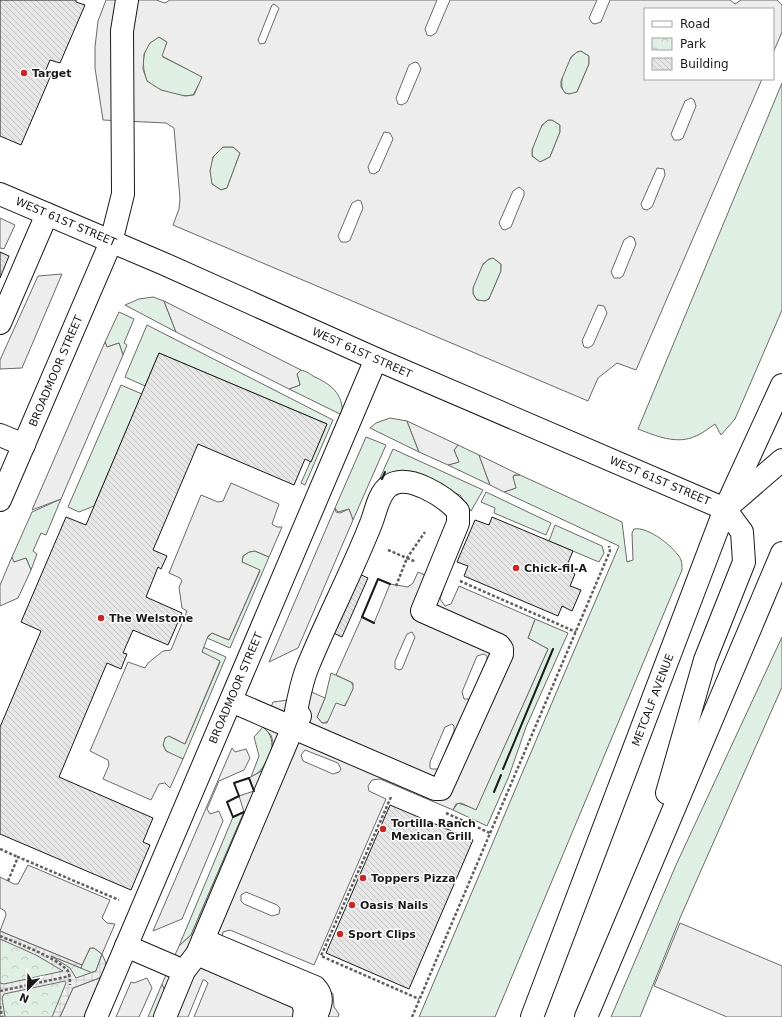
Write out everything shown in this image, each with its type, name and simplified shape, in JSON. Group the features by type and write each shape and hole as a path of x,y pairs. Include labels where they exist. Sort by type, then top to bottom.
{"main road":[{"name":"BROADMOOR STREET","path":"0,500 111,242 122,194 122,31 127,0"},
{"name":"WEST 61ST STREET","path":"0,194 376,359 726,509"},
{"path":"0,323 47,214"},
{"name":"BROADMOOR STREET","path":"96,1017 376,359"},
{"name":"METCALF AVENUE","path":"532,1017 726,509 782,385"},
{"path":"0,435 24,445"},
{"path":"643,880 705,660 744,562 742,532 726,509 782,460"},
{"path":"165,1017 195,955 293,728 308,666 365,540 383,493 389,486 399,481 427,488 449,501 458,511 458,523 453,538 422,612 499,645 502,649 499,661 441,789 435,789 293,728 231,701"},
{"path":"586,1017 782,553"},
{"path":"126,946 195,955 315,987 320,992 322,999 316,1017"},
{"path":"195,955 302,1008"}],"path":[{"path":"412,1017 610,551 609,546"},
{"path":"396,586 407,558 419,563"},
{"path":"456,579 576,632"},
{"path":"394,790 321,956 419,999"},
{"path":"442,811 490,833"},
{"path":"0,849 120,900"},
{"path":"8,881 18,857"},
{"path":"0,936 42,954 67,970 70,976 70,984"},
{"path":"0,991 70,976"},
{"path":"0,1006 2,1017"}],"green space":[{"path":"159,37 167,42 163,57 203,77 193,95 175,95 151,85 147,81 143,62 144,56 149,45 153,40"},
{"path":"581,51 589,56 589,64 577,92 568,94 564,91 562,77 570,60 575,54"},
{"path":"782,83 782,310 735,419 721,435 715,424 696,436 681,440 674,440 638,429"},
{"path":"548,120 552,120 560,125 560,132 550,157 540,162 532,156 532,152 536,136"},
{"path":"223,147 233,147 240,153 227,188 221,190 212,184 210,168 213,158"},
{"path":"493,258 501,264 501,271 489,299 485,301 477,300 473,294 476,278 481,267 489,259"},
{"path":"153,297 164,301 176,332 125,305 139,299"},
{"path":"119,312 134,319 124,343 127,345 123,355 119,343 107,347 105,342"},
{"path":"147,325 333,420 305,485 301,483 327,424 159,353 145,386 125,377"},
{"path":"299,370 325,382 335,390 341,401 342,415 289,389 300,385 297,374"},
{"path":"121,385 142,394 94,506 79,512 68,507"},
{"path":"390,418 407,421 419,452 370,428 376,423"},
{"path":"366,437 386,445 353,520 349,509 338,512 335,508"},
{"path":"458,445 479,455 490,485 448,465 459,462 454,450"},
{"path":"393,449 483,490 471,511 460,495 411,474 356,532"},
{"path":"514,475 520,475 622,522 627,562 633,560 632,533 634,529 640,529 654,534 668,544 681,560 682,570 495,1017 419,1017 619,546 504,492 516,488 513,479"},
{"path":"486,492 551,523 546,535 494,513 495,508 481,502"},
{"path":"61,499 46,535 41,533 33,551 37,554 31,570 26,558 16,562 13,561 12,557 32,512"},
{"path":"555,525 602,546 604,553 599,562 549,541"},
{"path":"255,551 269,557 230,648 207,638 212,633 229,640 260,571 242,562 243,556 249,552"},
{"path":"535,619 568,633 526,727 509,776 487,826 453,810 458,803 476,809 548,649 528,638"},
{"path":"782,637 782,687 680,918 640,1017 611,1017 676,865"},
{"path":"203,647 226,657 183,759 170,754 164,748 163,744 167,736 169,736 185,744 220,662 204,654 202,652"},
{"path":"331,673 351,682 354,687 342,709 332,719 322,723 317,717 325,698"},
{"path":"263,727 271,739 272,746 263,768 251,777 259,756 254,737"},
{"path":"244,812 191,935 179,946 233,817"},
{"path":"0,934 102,977 73,988 60,1017 0,1017"},
{"path":"90,948 94,948 102,954 96,971 76,978"},
{"path":"162,984 165,991 156,1017 148,1017"}],"shaded area":[{"path":"106,0 156,0 165,3 170,0 437,0 425,29 427,35 431,36 436,33 450,0 597,0 589,18 592,23 595,24 601,22 610,0 730,0 735,4 741,0 777,0 782,5 782,32 774,51 774,8 644,8 644,80 762,80 636,370 617,363 598,378 588,401 173,225 179,209 180,199 174,128 166,123 103,120 95,68 95,47 98,21","holes":["274,4 279,8 265,43 260,44 258,40 272,5","159,37 167,42 162,56 202,77 194,95 185,96 161,90 147,81 143,69 144,54 150,43","581,51 589,56 589,64 577,92 569,94 565,93 561,87 561,81 571,57 577,52","415,62 418,63 421,69 407,102 402,105 398,104 396,98 409,65","691,98 694,100 696,106 683,138 680,140 674,140 671,134 685,101","548,120 552,120 560,125 560,132 550,157 540,162 532,156 532,150 542,125","384,132 390,133 393,139 379,171 374,174 370,173 368,167","223,147 233,147 240,153 227,188 221,190 212,184 210,171 213,157","657,168 664,169 665,175 652,207 647,210 643,209 641,204","519,187 524,191 524,195 511,227 505,230 502,229 499,223 513,191","358,200 361,201 363,208 350,240 347,242 341,242 338,236 352,203","630,236 634,238 636,244 623,276 620,278 614,278 611,272 624,240","493,258 501,264 501,271 489,299 485,301 477,300 473,294 473,288 483,264 489,259","598,305 604,306 607,313 593,345 588,348 584,347 582,341"]},
{"path":"0,218 15,225 4,249 0,248"},
{"path":"62,274 22,368 0,369 0,360 38,276"},
{"path":"164,301 301,370 297,374 300,385 289,389 176,332"},
{"path":"105,342 107,347 119,343 123,355 61,499 32,510"},
{"path":"407,421 458,445 454,450 459,462 448,465 419,452"},
{"path":"479,455 520,475 514,475 513,477 516,488 504,492 490,485"},
{"path":"231,483 279,504 272,524 277,527 282,527 269,557 255,551 249,552 243,556 242,562 260,570 229,640 212,633 208,636 202,652 220,661 185,744 169,736 165,738 163,745 166,751 183,759 170,788 165,783 159,784 151,800 103,779 109,765 108,760 90,751 128,662 145,668 148,663 163,651 171,650 187,611 182,608 179,587 182,581 180,578 169,573 201,495 218,502 223,501"},
{"path":"335,508 336,512 340,513 349,509 353,520 298,648 269,662"},
{"path":"12,557 14,562 26,558 31,570 18,598 0,606 0,585"},
{"path":"418,572 445,584 440,599 445,606 451,604 459,586 535,619 528,638 548,649 476,810 461,803 456,804 453,810 380,779 372,780 368,786 369,791 386,799 314,965 230,930 223,932 222,937 327,987 333,994 334,1007 339,1014 338,1017 194,1017 208,983 203,980 188,1017 156,1017 165,991 162,984 179,946 191,935 244,812 239,796 254,791 249,778 260,772 272,751 273,742 271,735 263,727 273,702 288,700 298,686 325,698 317,717 322,723 327,723 336,703 345,706 353,689 353,683 336,675 362,617 374,623 390,584 408,587 413,583","holes":["412,632 415,637 402,669 399,670 395,668 395,661 407,634","484,654 487,656 487,662 471,697 469,699 464,699 462,692 477,656","452,724 454,726 454,731 439,767 437,769 432,769 430,768 430,762 445,727","305,750 338,763 341,769 339,772 333,774 303,761 301,755","246,892 277,905 280,908 279,914 272,916 244,904 241,901 241,895"]},
{"path":"232,748 235,752 246,749 250,758 244,770 219,781 207,809 210,814 219,811 223,821 182,919 153,931"},
{"path":"28,865 110,900 102,918 107,923 115,924 102,954 94,948 90,948 82,965 0,931 6,915 5,911 0,908 0,877 14,884 18,884"},
{"path":"680,923 782,966 782,1017 727,1017 654,986"},
{"path":"0,931 82,965 81,968 51,956 70,968 76,978 96,971 102,954 106,963 105,970 102,977 73,988 60,1017 52,1017 66,983 65,981 4,994 2,998 5,1017 0,1017 0,983 4,984 63,971 36,955 0,939"},
{"path":"102,977 84,1017 60,1017 73,988"},
{"path":"147,978 152,988 139,1017 116,1017 131,982 134,983"}],"building":[{"name":"Target","path":"0,0 76,0 76,2 85,5 60,63 50,60 45,72 51,75 21,145 0,136"},
{"path":"0,252 9,256 0,278"},
{"name":"The Welstone","path":"159,353 327,424 311,462 305,459 294,485 198,444 153,550 167,556 161,569 158,567 146,597 182,613 168,645 133,630 123,653 127,654 121,669 107,663 59,777 153,818 143,842 150,845 131,890 0,834 0,727 41,631 21,622 66,517 86,525"},
{"name":"Chick-fil-A","path":"492,517 573,551 565,570 575,574 570,586 581,590 572,611 562,606 558,616 464,576 468,566 457,562 475,520 489,525"},
{"path":"342,566 368,578 342,637 316,625"},
{"path":"390,805 473,840 409,989 326,953"}],"wall":[{"path":"382,479 385,472"},
{"path":"374,623 362,617 378,579 390,584"},
{"path":"503,769 553,649"},
{"path":"494,792 501,775"},
{"path":"244,812 233,817 227,802 239,796 234,783 249,778 254,791"}],"place":[{"name":"Target","path":"24,73"},
{"name":"Chick-fil-A","path":"516,568"},
{"name":"The Welstone","path":"101,618"},
{"name":"Tortilla Ranch Mexican Grill","path":"383,829"},
{"name":"Toppers Pizza","path":"363,878"},
{"name":"Oasis Nails","path":"352,905"},
{"name":"Sport Clips","path":"340,934"}]}
